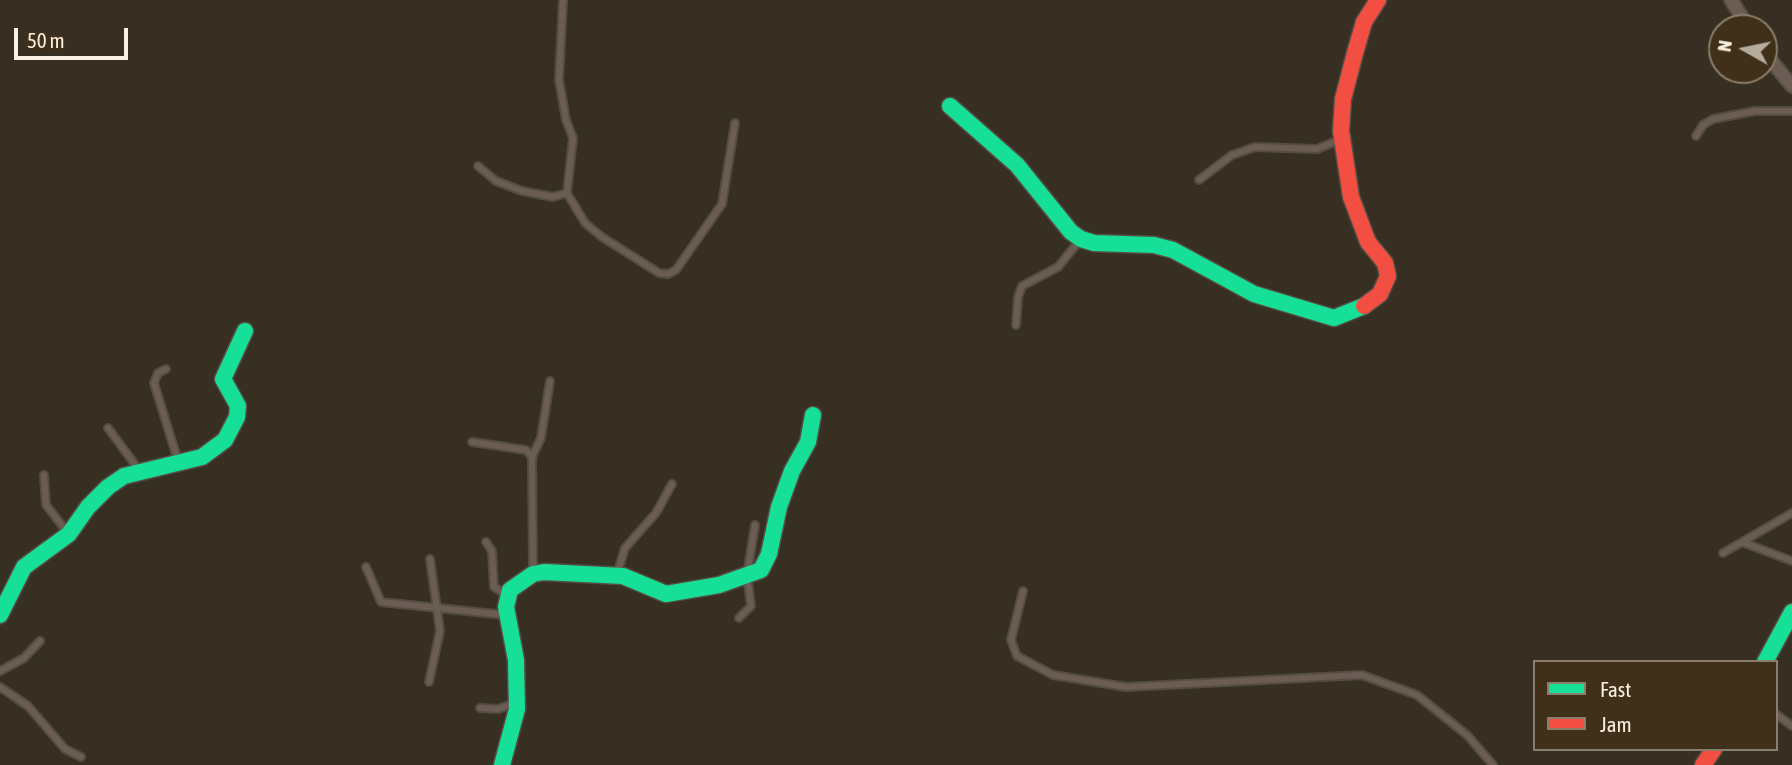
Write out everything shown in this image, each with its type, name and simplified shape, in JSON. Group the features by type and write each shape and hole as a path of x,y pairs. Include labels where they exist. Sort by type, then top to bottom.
{"street":[{"path":"950,106 1017,165 1071,232 1081,239 1094,243 1154,245 1173,250 1254,294 1321,316 1343,316 1380,294 1388,269 1368,242 1352,197 1344,167 1342,139 1343,99 1364,22 1378,0"},
{"path":"1778,69 1792,86"},
{"path":"0,615 24,567 69,534 88,507 108,487 124,476 202,457 225,440 238,407 223,379 245,331"},
{"path":"502,765 517,703 516,660 507,615 509,596 517,583 533,574 616,576 666,594 698,590 765,568 779,507 792,471 808,442 813,415"},
{"path":"1766,660 1792,612"}],"lane":[{"path":"563,0 559,80 566,120 573,138 567,194 585,223 602,237 659,272 668,274 676,270 722,204 735,123"},
{"path":"1696,136 1703,125 1713,119 1755,111 1792,111"},
{"path":"1199,180 1232,155 1255,147 1317,149 1342,139"},
{"path":"478,166 496,181 522,191 553,197 567,194"},
{"path":"1016,325 1020,289 1058,267 1081,239"},
{"path":"166,369 158,373 154,383 178,463"},
{"path":"533,574 531,457 541,438 550,381"},
{"path":"108,428 140,472"},
{"path":"472,442 526,450 531,457"},
{"path":"44,475 46,505 69,534"},
{"path":"616,576 625,548 656,513 672,484"},
{"path":"1723,553 1792,513"},
{"path":"739,618 751,606 747,575 755,525"},
{"path":"486,542 492,551 494,587 509,596"},
{"path":"1742,542 1792,561"},
{"path":"429,682 440,631 430,559"},
{"path":"366,567 381,602 507,615"},
{"path":"1023,591 1011,640 1017,656 1053,676 1126,687 1362,675 1418,695 1467,735 1493,765"},
{"path":"0,671 24,658 40,641"},
{"path":"0,687 28,706 65,749 81,757"},
{"path":"480,708 498,709 517,703"}],"traffic: fast":[{"path":"950,106 1017,165 1071,232 1081,239 1094,243 1154,245 1173,250 1254,294 1334,318 1364,306"},
{"path":"0,615 24,567 69,534 88,507 108,487 124,476 202,457 225,440 237,417 238,406 223,379 245,331"},
{"path":"502,765 517,709 516,660 506,607 510,590 533,574 544,572 623,576 666,594 719,585 761,570 769,554 779,507 792,471 808,442 813,415"},
{"path":"1766,660 1792,612"}],"traffic: jam":[{"path":"1364,306 1380,294 1388,276 1385,263 1368,242 1351,197 1341,131 1343,99 1355,53 1364,22 1378,0"},
{"path":"1703,765 1713,751"}]}
